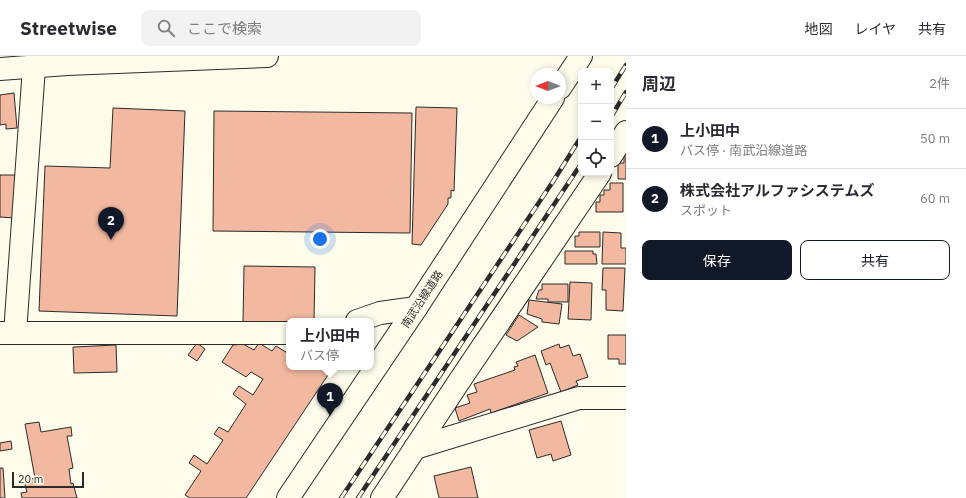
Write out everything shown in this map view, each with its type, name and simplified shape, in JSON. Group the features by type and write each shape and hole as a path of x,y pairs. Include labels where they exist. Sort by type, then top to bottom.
{"street":[{"path":"0,69 34,66 267,56"},
{"path":"566,79 581,56"},
{"path":"34,66 8,333 286,334"},
{"name":"南武沿線道路","path":"288,498 416,308 549,104"},
{"path":"614,151 626,132"},
{"path":"382,498 598,176"},
{"path":"366,318 380,313 416,308"},
{"path":"415,448 579,398 626,398"}],"building":[{"path":"14,93 17,128 6,129 6,124 0,125 0,95"},
{"path":"416,107 457,108 454,191 451,190 451,198 448,198 448,204 421,245 412,244"},
{"path":"113,108 185,111 177,316 39,311 45,166 110,168"},
{"path":"214,111 412,113 410,233 213,231"},
{"path":"624,154 626,154 626,179 618,179 618,163 624,163"},
{"path":"0,175 16,175 15,218 0,217"},
{"path":"610,183 623,183 623,212 596,212 596,202 600,202 600,195 604,195 604,190 610,190"},
{"path":"579,232 600,232 600,247 575,247 575,236 579,236"},
{"path":"603,232 621,233 621,248 626,248 626,264 602,264"},
{"path":"565,251 593,251 593,254 596,254 597,264 565,264"},
{"path":"244,266 315,267 314,318 286,318 286,323 243,323"},
{"path":"603,268 625,268 623,311 606,310 606,290 602,290"},
{"path":"570,282 592,283 591,320 568,319"},
{"path":"542,284 568,284 568,302 548,302 548,299 536,299 539,290 542,290"},
{"path":"529,300 562,304 559,324 542,322 542,319 527,314"},
{"path":"519,315 538,327 517,341 506,335"},
{"path":"608,335 626,335 626,364 619,364 619,359 608,359"},
{"path":"197,343 205,349 197,361 188,355"},
{"path":"259,343 272,351 276,346 286,352 286,370 331,370 246,498 190,498 185,495 201,471 189,463 194,455 207,464 223,440 214,434 219,427 228,432 246,404 233,394 239,386 253,395 263,379 251,372 246,377 222,362 233,345 243,344 254,350"},
{"path":"559,344 560,348 569,345 573,356 580,354 588,377 576,381 578,385 561,392 550,363 546,365 541,351"},
{"path":"116,345 117,372 74,373 73,347"},
{"path":"535,355 548,393 491,413 490,409 459,421 455,408 470,403 467,395 477,392 474,384 515,370 514,367 518,366 516,362"},
{"path":"561,421 571,455 553,461 551,454 537,458 529,430"},
{"path":"39,422 41,432 71,427 72,436 67,436 73,468 69,469 71,484 73,483 77,498 22,498 21,493 27,492 24,481 35,478 25,424"},
{"path":"11,441 12,449 0,451 0,443"},
{"path":"471,467 478,498 439,498 434,476"},
{"path":"0,468 3,468 5,498 0,498"}],"railway":[{"path":"614,84 626,65"},
{"path":"614,112 626,92"},
{"path":"341,498 554,180 579,140"},
{"path":"358,498 578,168"}],"place":[{"name":"株式会社アルファシステムズ","path":"111,240"},
{"name":"上小田中","path":"330,416"}]}
